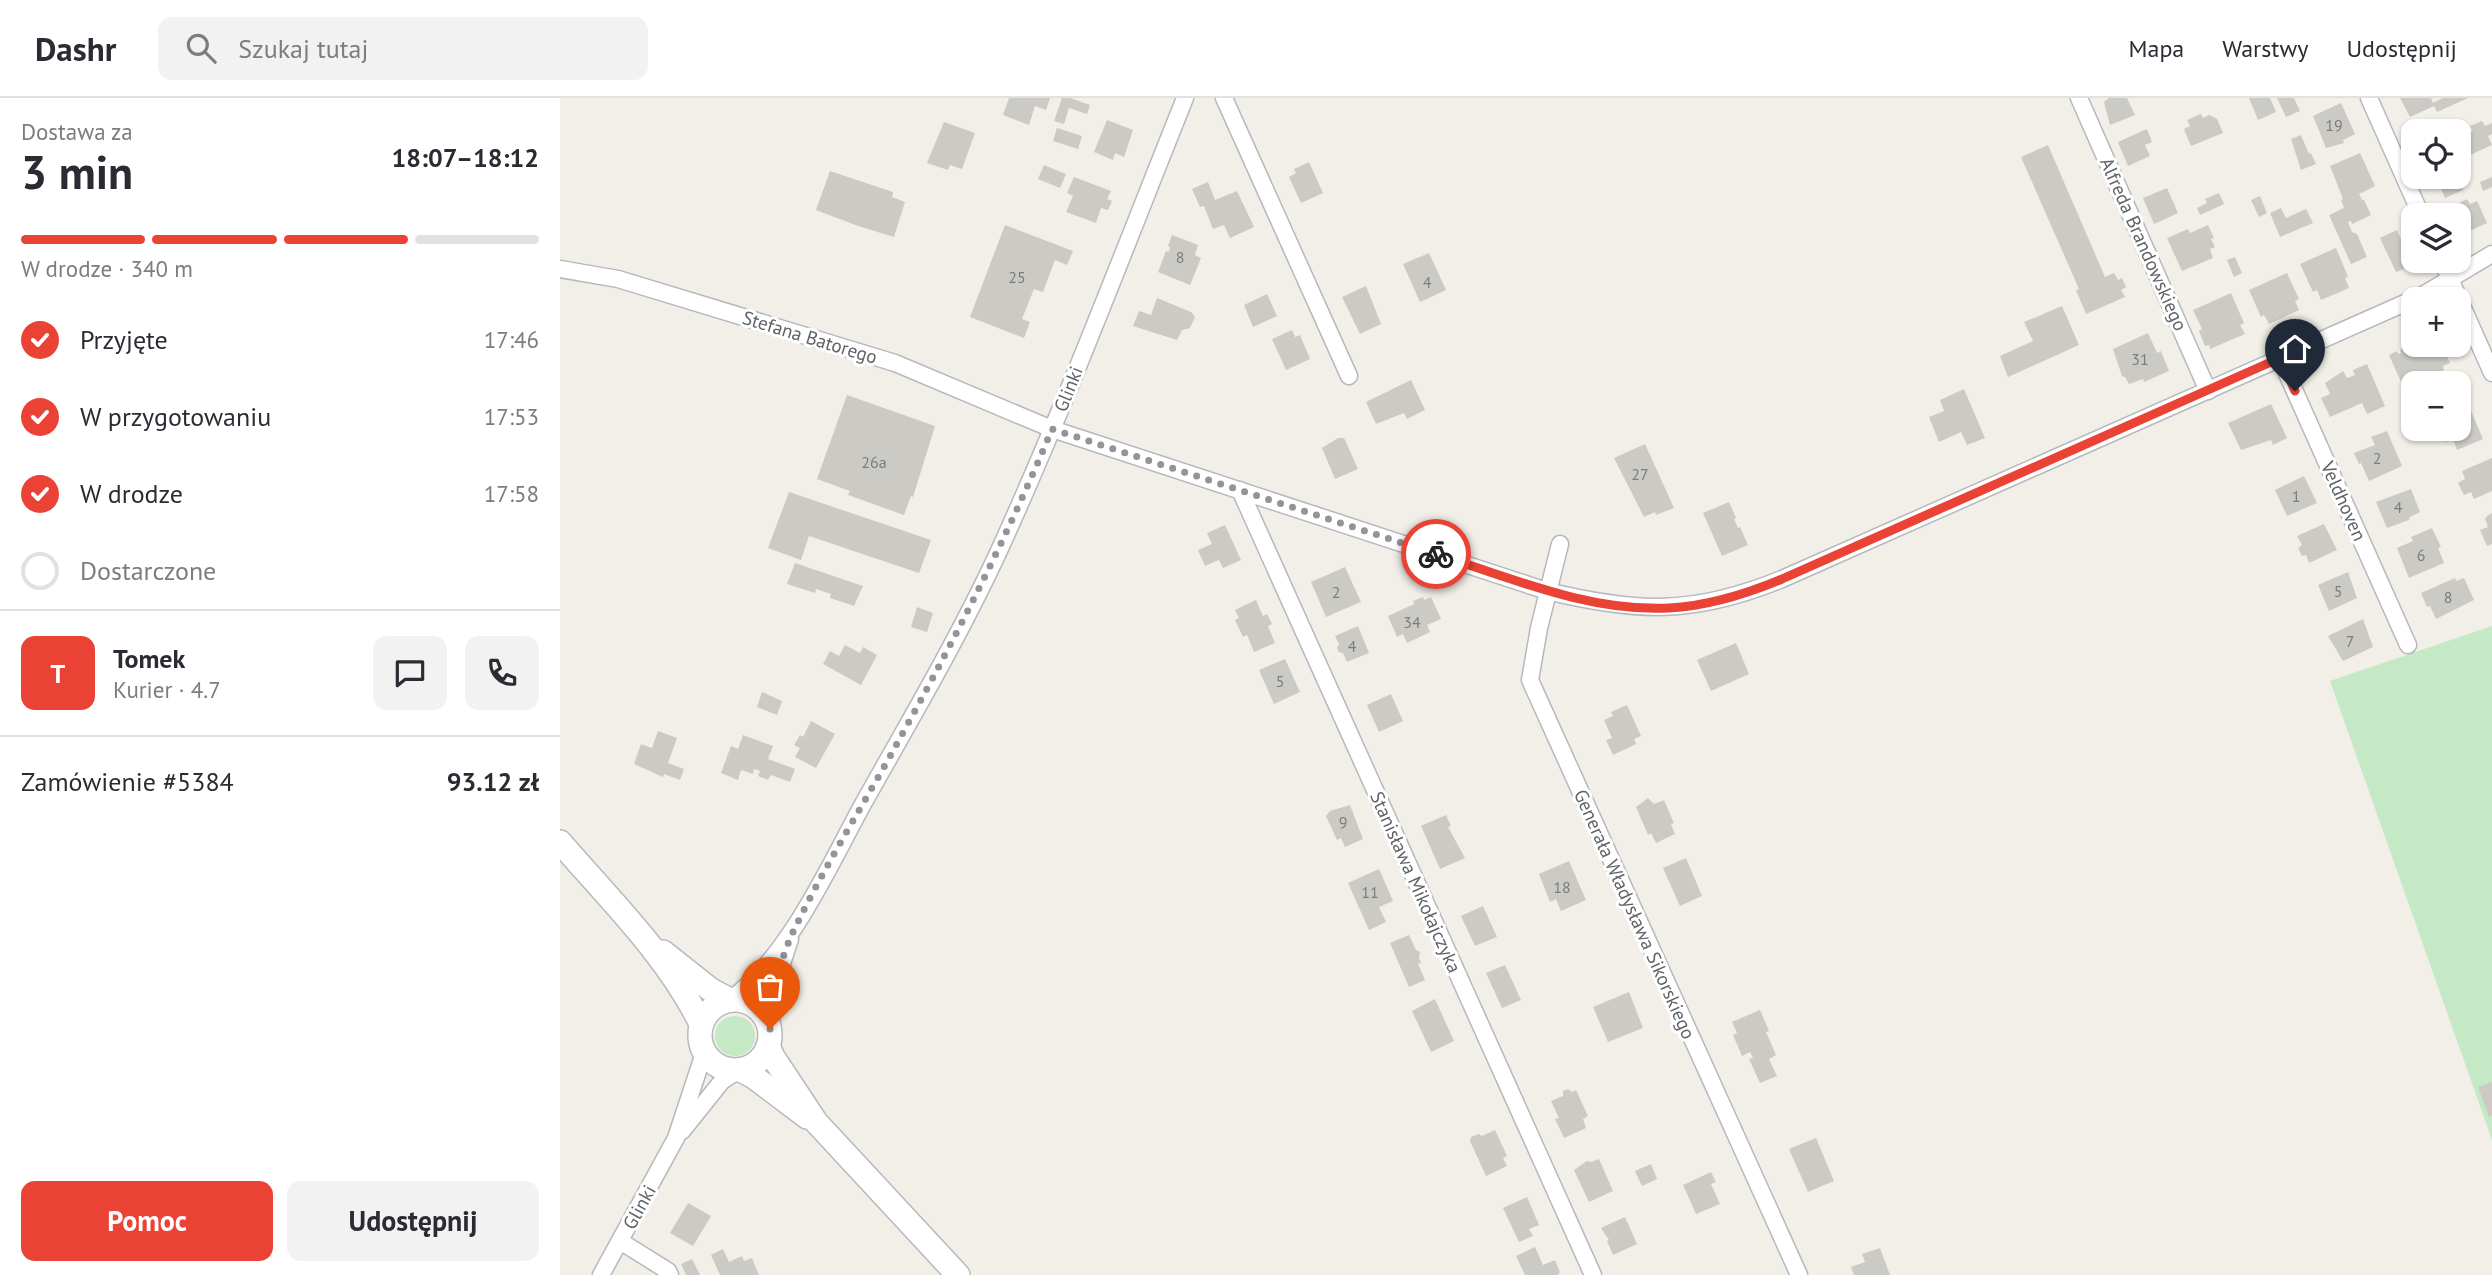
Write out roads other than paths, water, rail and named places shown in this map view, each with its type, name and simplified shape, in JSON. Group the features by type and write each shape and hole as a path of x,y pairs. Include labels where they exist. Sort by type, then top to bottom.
{"main road":[{"path":"560,842 641,934 701,1024"},
{"path":"641,934 711,990 730,1000 752,1004 761,1012 770,1029 768,1046 758,1062 739,1071"},
{"path":"730,1000 712,1008 701,1024 700,1044 704,1053 718,1067 754,1077 816,1122"},
{"path":"768,1046 772,1057 816,1122 958,1275"}],"street":[{"name":"Glinki","path":"730,1000 755,977 793,930 957,634 996,555 1052,429 1185,98"},
{"path":"1224,98 1349,376"},
{"name":"Alfreda Brandowskiego","path":"2079,98 2208,391"},
{"path":"2369,98 2416,203"},
{"name":"Stefana Batorego","path":"560,269 618,279 895,363 1052,429 1547,591 1599,603 1669,608 1725,599 1759,589 2423,295 2492,254"},
{"path":"2447,273 2492,373"},
{"name":"Veldhoven","path":"2280,358 2408,645"},
{"name":"Stanisława Mikołajczyka","path":"1240,490 1593,1275"},
{"name":"Generała Władysława Sikorskiego","path":"1560,544 1547,591 1530,680 1799,1275"},
{"name":"Glinki","path":"767,1021 774,988 793,930"},
{"name":"Glinki","path":"601,1275 676,1138 704,1053"},
{"name":"Glinki","path":"676,1138 722,1082 739,1071"},
{"path":"620,1241 668,1271 670,1275"}]}
